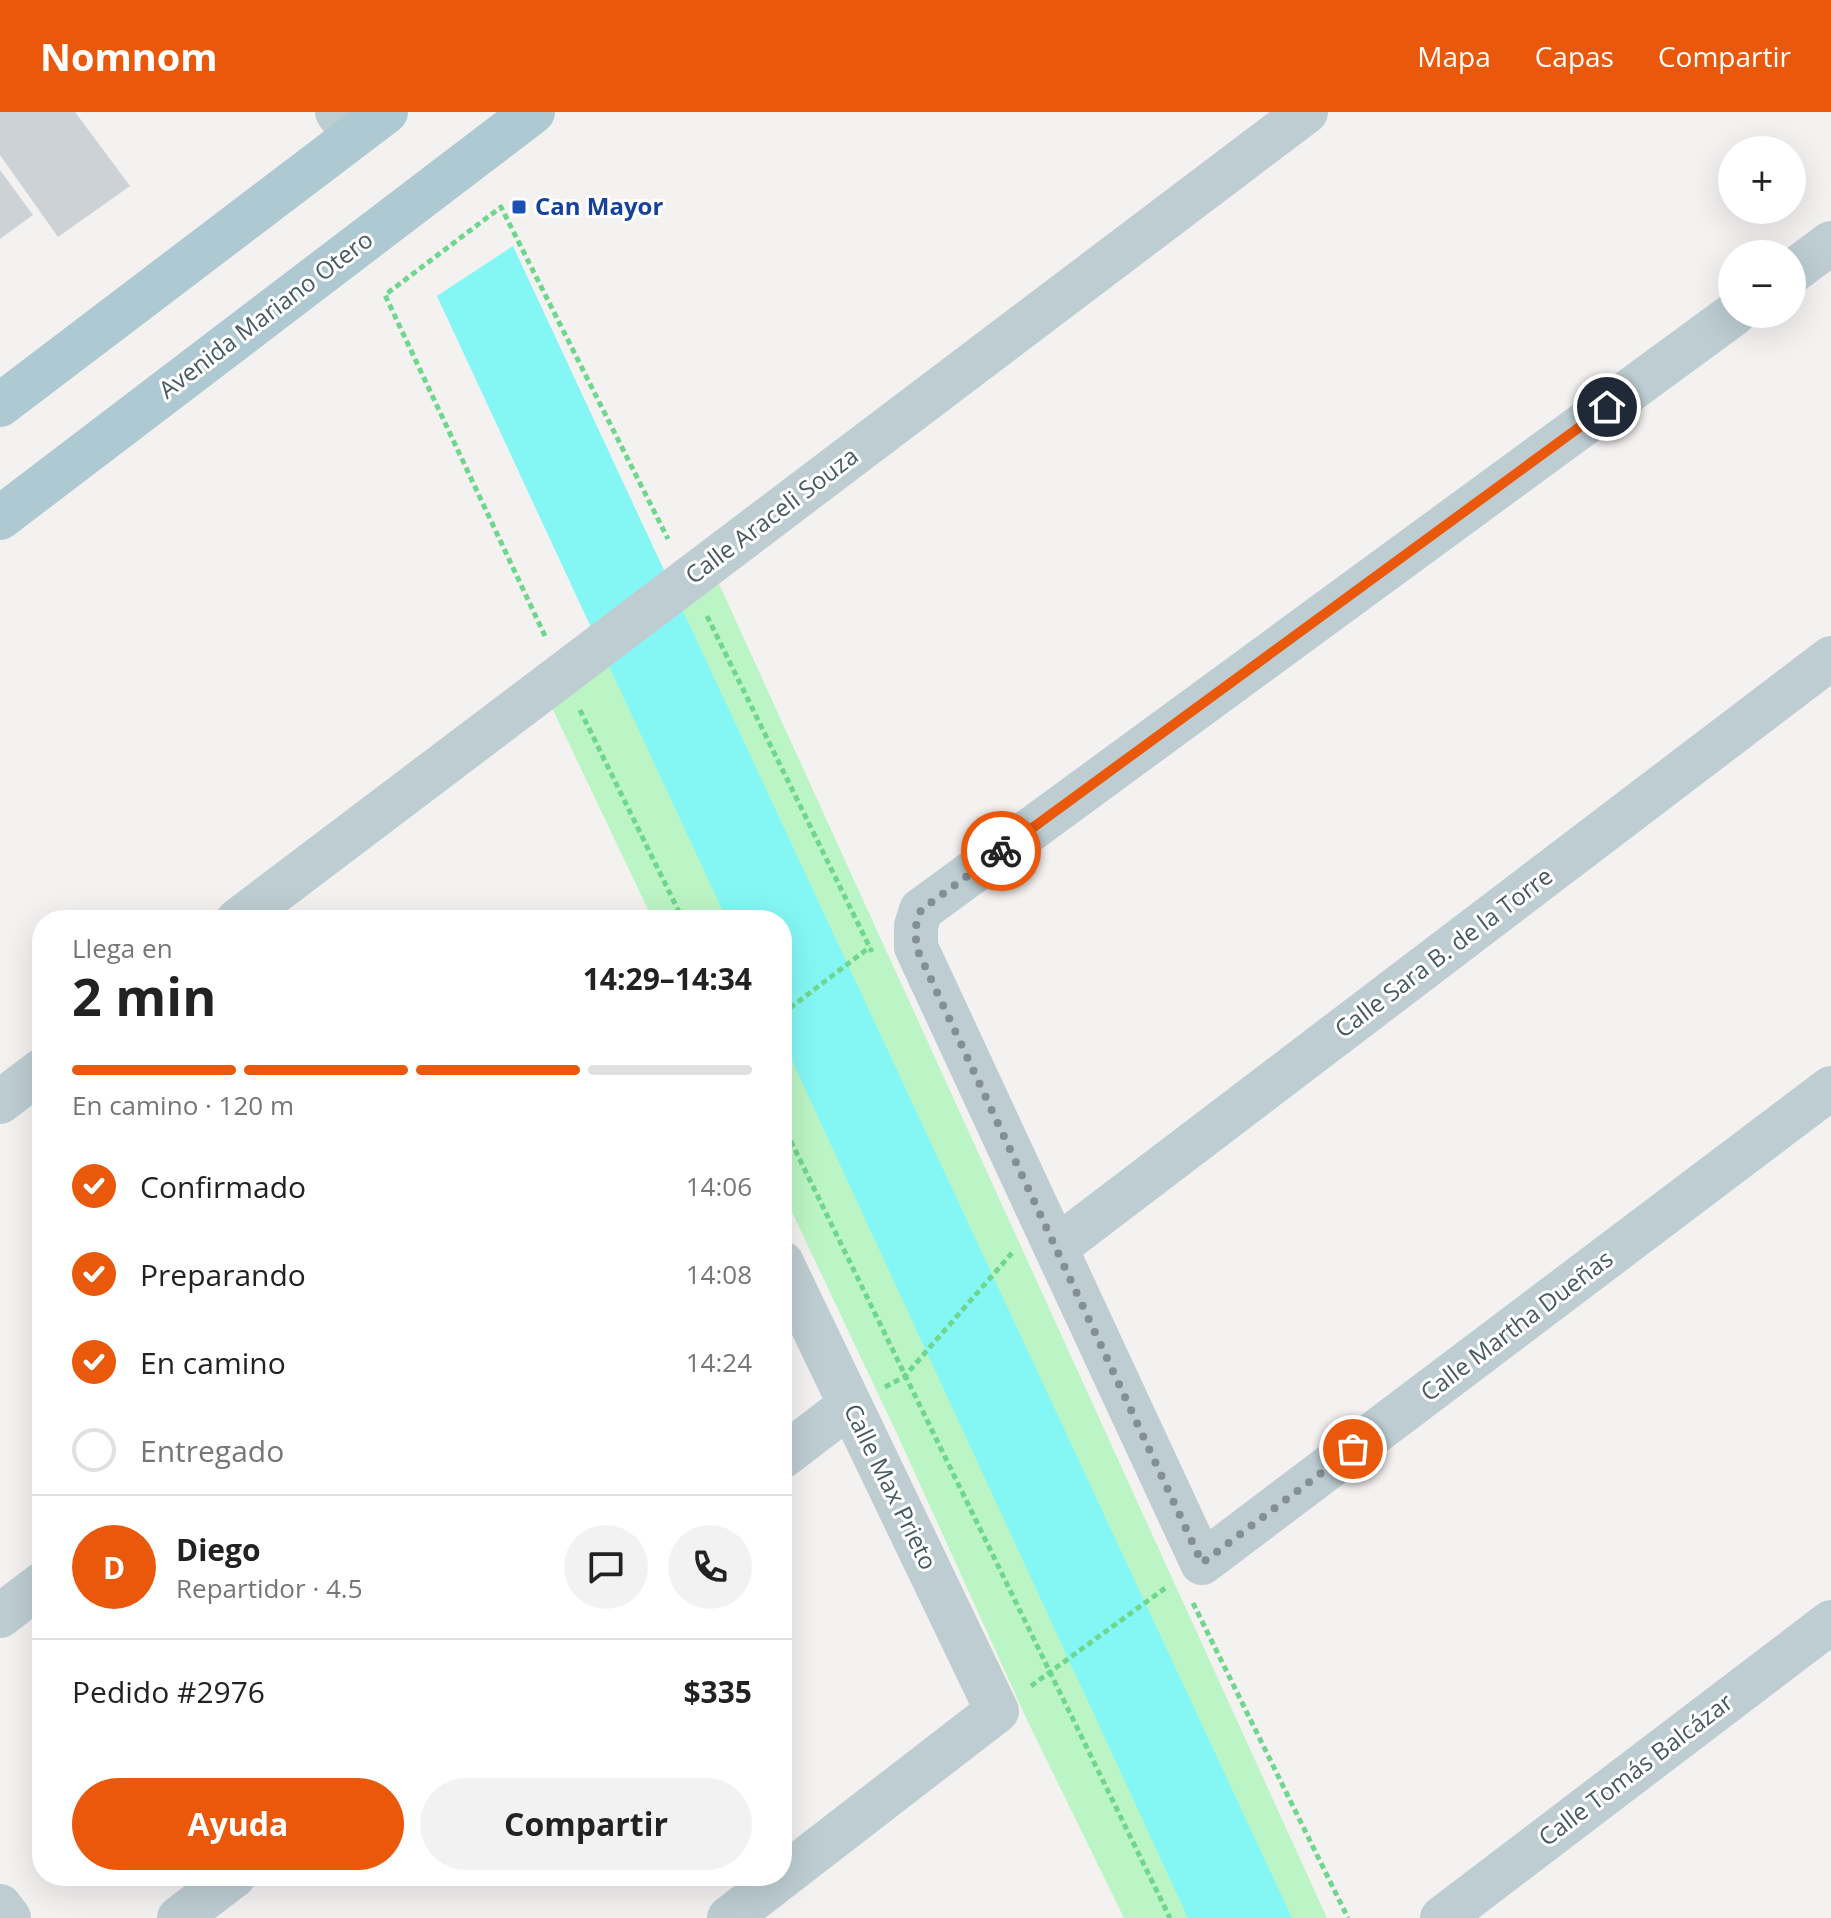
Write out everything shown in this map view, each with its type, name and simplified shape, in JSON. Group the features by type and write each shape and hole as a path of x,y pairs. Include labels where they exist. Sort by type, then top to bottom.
{"main road":[{"name":"Avenida Mariano Otero","path":"0,518 533,112"},
{"path":"0,405 359,120"}],"street":[{"name":"Calle Araceli Souza","path":"251,910 1306,112"},
{"path":"1806,262 1831,243"},
{"path":"1036,1248 916,947 916,926 921,910 1718,326"},
{"name":"Calle Sara B. de la Torre","path":"1036,1248 1831,658"},
{"path":"0,1102 32,1078"},
{"name":"Calle Martha Dueñas","path":"1036,1248 1202,1563 1831,1088"},
{"name":"Calle Max Prieto","path":"792,1284 997,1711 792,1869"},
{"path":"792,1449 850,1405"},
{"path":"0,1616 32,1592"},
{"name":"Calle Tomás Balcázar","path":"1442,1918 1831,1622"},
{"path":"179,1918 221,1886"},
{"name":"Calle Max Prieto","path":"729,1918 770,1886"},
{"path":"0,1906 9,1918"}],"path":[{"path":"679,910 576,662 385,295 501,207 684,582"},
{"path":"792,1006 870,948"},
{"path":"792,1144 1170,1918"},
{"path":"904,1377 1036,1248"},
{"path":"1062,1663 1163,1589"}],"green space":[{"path":"715,575 1327,1918 1124,1918 1028,1722 792,1212 792,910 648,910 543,689"}],"water":[{"path":"513,246 1292,1918 1188,1918 792,1061 792,910 722,910 437,296"}],"building":[{"path":"0,112 75,112 130,186 58,237 0,155"},
{"path":"0,170 33,215 0,239"}],"way so far":[{"path":"1001,851 921,910 916,926 916,947 1202,1563 1353,1449"}],"place":[{"name":"Can Mayor","path":"519,207"}],"route":[{"path":"1001,851 1607,407"}]}
